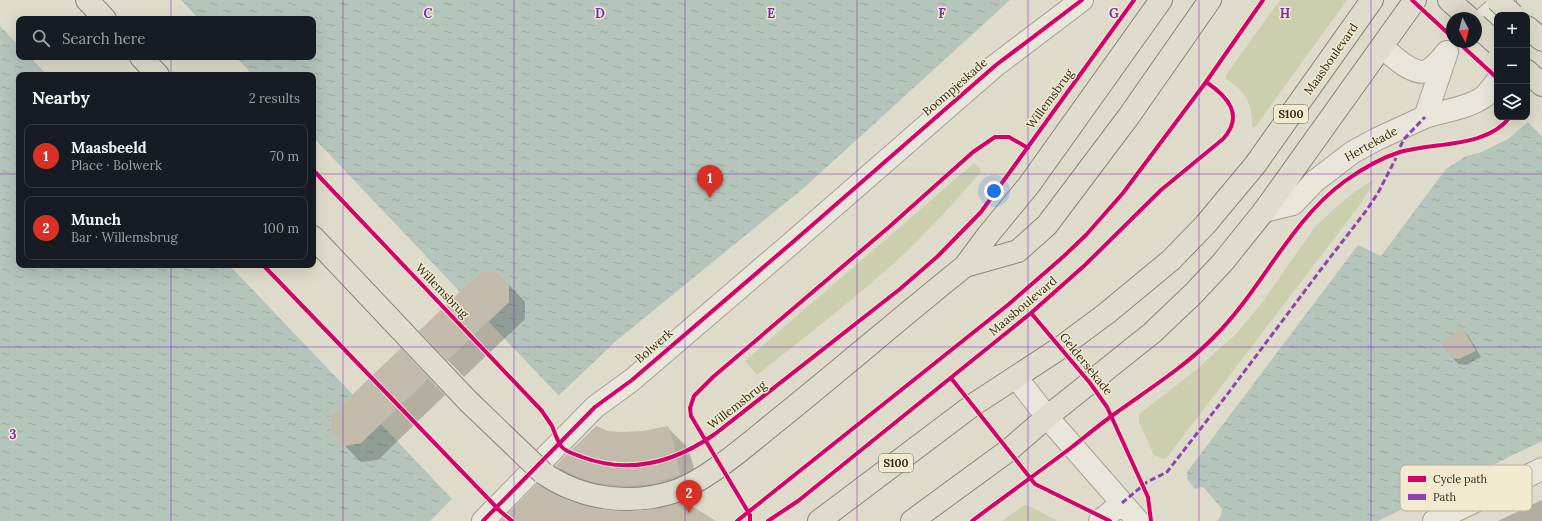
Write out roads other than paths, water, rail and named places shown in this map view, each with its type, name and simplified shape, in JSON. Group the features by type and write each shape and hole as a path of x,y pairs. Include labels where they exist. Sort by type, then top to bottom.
{"main road":[{"path":"86,0 102,16"},
{"path":"316,240 468,401 543,473 557,483 595,496 612,498 635,499 674,492 691,484 736,454 965,266 988,235 1030,185 1161,0"},
{"path":"965,266 1018,251 1047,225 1129,116 1210,0"},
{"name":"Maasboulevard","path":"819,521 973,405 1060,348 1107,313 1156,273 1205,225 1255,165 1372,0"},
{"name":"S100","path":"912,521 1009,450 1047,417 1104,373 1163,323 1193,294 1218,267 1264,211 1415,0"},
{"path":"1449,0 1462,12"},
{"path":"1497,0 1510,12"},
{"path":"1482,30 1494,41"},
{"path":"1530,30 1542,40"},
{"path":"144,60 155,72"},
{"path":"1530,74 1542,85"}],"street":[{"name":"Boompjeskade","path":"847,195 996,65 1082,0"},
{"path":"1482,20 1505,0"},
{"path":"1382,47 1408,67 1418,71 1429,70 1452,48"},
{"path":"1425,117 1453,48"},
{"name":"Hertekade","path":"1264,211 1293,204 1315,181 1353,152 1383,136 1425,117 1467,105 1485,95 1494,84"},
{"name":"Bolwerk","path":"483,521 595,407 632,380 847,195"},
{"path":"1016,377 1047,417 1138,521"},
{"path":"1532,474 1542,469"},
{"path":"1100,521 1122,503"},
{"path":"1434,521 1455,511"}],"water":[{"path":"0,0 1010,0 806,186 616,341 555,399 531,419 430,521 0,521","holes":["480,272 498,272 509,285 509,302 361,443 344,446 330,431 331,415"]},
{"path":"1542,100 1542,441 1493,465 1400,465 1400,510 1378,521 1217,521 1221,516 1222,509 1204,488 1201,487 1195,489 1187,479 1187,472 1358,245 1381,256 1446,169 1466,156 1479,153 1508,139 1530,120"}],"place":[{"name":"Maasbeeld","path":"710,198"},
{"name":"Munch","path":"689,513"}]}
